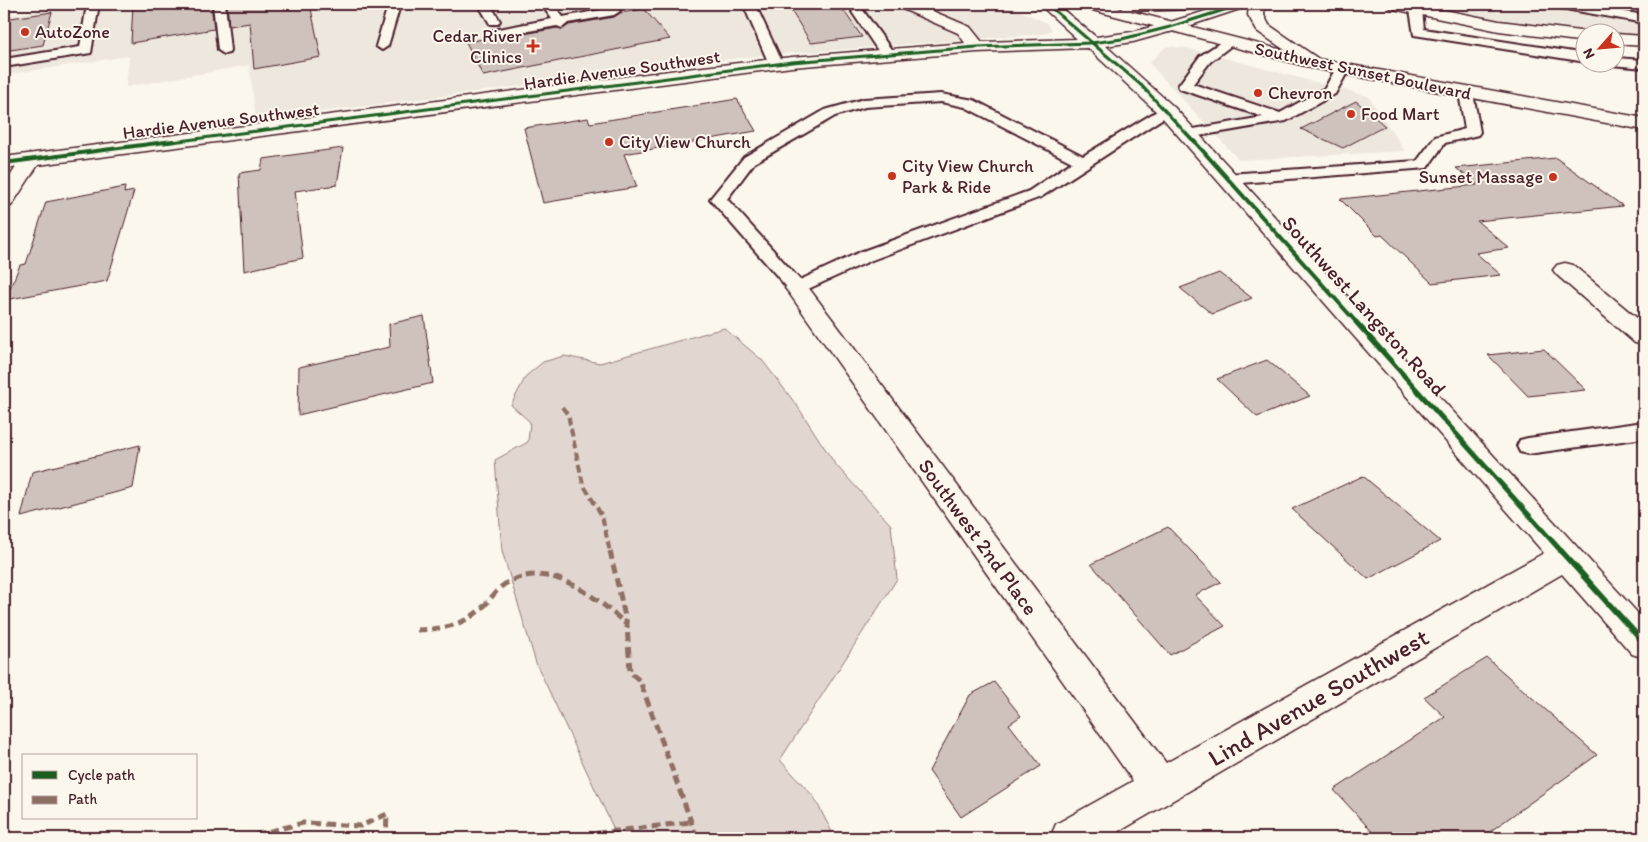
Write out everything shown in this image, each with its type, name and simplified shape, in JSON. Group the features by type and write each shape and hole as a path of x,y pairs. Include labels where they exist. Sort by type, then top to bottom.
{"street":[{"path":"904,4 964,30 978,47"},
{"name":"Southwest Langston Road","path":"1047,4 1142,86 1167,111 1644,643"},
{"path":"1087,4 1154,6 1196,4"},
{"name":"Southwest Sunset Boulevard","path":"1087,4 1317,64 1466,93 1644,124"},
{"name":"Hardie Avenue Southwest","path":"4,163 552,93 677,75 776,64 978,47 1091,43 1133,37 1243,4"},
{"path":"1257,4 1256,16 1263,28 1317,64"},
{"path":"1377,4 1499,26 1576,36"},
{"path":"1393,4 1416,10"},
{"name":"Southwest Langston Road","path":"1133,37 1131,52 1142,86"},
{"path":"1626,40 1644,41"},
{"path":"4,202 30,160"},
{"path":"1565,270 1644,337"},
{"name":"Southwest 2nd Place","path":"796,288 1160,786"},
{"name":"Lind Avenue Southwest","path":"1070,838 1566,556"}],"lane":[{"path":"4,63 86,50 93,4"},
{"path":"220,4 224,50"},
{"path":"382,46 393,8 391,4"},
{"path":"484,4 494,21"},
{"path":"547,4 561,23"},
{"path":"1560,4 1644,19"},
{"path":"750,6 776,64"},
{"path":"495,36 493,34 561,23 613,9"},
{"path":"1416,10 1418,32 1576,56"},
{"path":"858,12 888,55"},
{"path":"1227,42 1205,59 1185,86 1281,118"},
{"path":"1626,63 1644,64"},
{"path":"1187,134 1281,118 1330,91 1342,69"},
{"path":"1228,179 1422,165 1440,140 1473,132 1466,93"},
{"path":"1084,162 969,102 941,98 864,103 830,113 749,160 718,199 796,288 866,256 1035,194 1167,111"},
{"path":"1528,446 1644,430"}],"shaded area":[{"path":"87,4 1005,4 1047,23 1052,30 1043,34 756,56 256,120 249,65 126,87 129,56 4,75 4,16"},
{"path":"1415,4 1644,4 1644,34 1626,35 1626,22 1576,22 1576,30 1456,16"},
{"path":"1167,46 1187,48 1368,96 1405,151 1239,160 1149,63"},
{"path":"724,328 762,360 798,407 835,464 891,525 897,579 780,760 814,797 835,838 618,838 536,663 502,551 495,460 528,442 530,422 511,405 526,376 543,362 564,356 600,363"}],"building":[{"path":"133,4 211,4 214,29 131,43"},
{"path":"227,4 310,4 321,57 254,69 250,23 229,26"},
{"path":"787,4 839,4 862,37 811,43"},
{"path":"644,9 670,39 483,76 466,42 489,38 495,42 502,38 557,28 563,29 569,25 614,17 620,13"},
{"name":"AutoZone","path":"52,12 43,45 4,51 4,19"},
{"name":"City View Church","path":"737,99 756,131 624,154 637,187 543,203 524,128 588,118 590,123"},
{"name":"Food Mart","path":"1356,101 1385,126 1343,148 1301,129"},
{"path":"343,148 337,185 295,191 303,258 244,271 239,173 261,170 263,159"},
{"path":"1556,158 1623,206 1477,221 1509,248 1476,253 1501,275 1432,283 1382,235 1377,236 1340,199 1477,185 1456,168"},
{"path":"125,187 124,193 134,191 107,281 5,300 20,265 26,264 46,202"},
{"path":"1219,273 1252,298 1212,314 1180,288"},
{"path":"424,316 433,383 298,415 299,367 390,347 389,324"},
{"path":"1544,349 1586,390 1528,396 1488,355"},
{"path":"1267,360 1310,396 1257,417 1217,379"},
{"path":"140,445 133,488 21,517 32,472"},
{"path":"1363,476 1440,541 1368,579 1292,509"},
{"path":"1168,527 1221,582 1195,595 1225,626 1170,655 1091,564"},
{"path":"1487,658 1597,755 1481,838 1378,838 1334,790 1445,717 1424,697"},
{"path":"994,682 1021,716 1009,724 1041,766 961,817 929,771 970,695"}],"marked path":[{"path":"562,407 568,415 583,484 602,516 627,625 630,672 640,681 697,838"},
{"path":"417,630 448,628 464,622 479,611 506,583 523,577 540,575 557,578 587,592 627,625"},
{"path":"242,838 303,823 361,826 387,814 386,838"},
{"path":"583,838 591,834 691,822"}],"cycle path":[{"path":"1047,4 1142,86 1167,111 1644,643"},
{"path":"4,163 552,93 677,75 792,62 977,47 1091,43 1122,39 1170,27 1243,4"}],"place":[{"name":"AutoZone","path":"25,32"},
{"name":"Cedar River Clinics","path":"533,46"},
{"name":"Chevron","path":"1258,93"},
{"name":"Food Mart","path":"1351,114"},
{"name":"City View Church","path":"609,142"},
{"name":"City View Church Park & Ride","path":"892,176"},
{"name":"Sunset Massage","path":"1553,177"}]}
